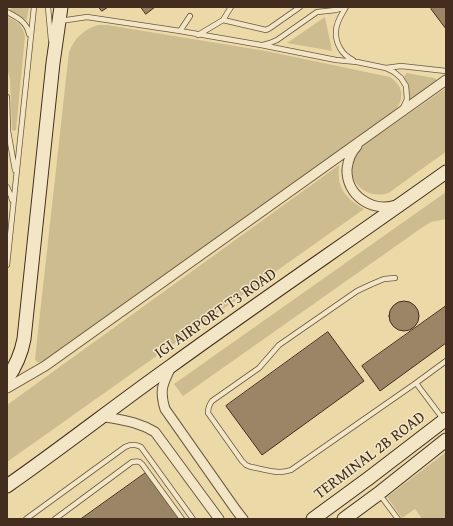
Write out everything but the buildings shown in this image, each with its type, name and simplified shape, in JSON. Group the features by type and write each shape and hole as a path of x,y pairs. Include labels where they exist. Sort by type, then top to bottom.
{"main road":[{"path":"7,379 21,355 24,339 53,63 61,12"},
{"name":"IGI AIRPORT T3 ROAD","path":"7,486 172,365 446,172"},
{"name":"TERMINAL 2B ROAD","path":"314,519 445,420"},
{"name":"TERMINAL 2B ROAD","path":"344,519 446,440"}],"street":[{"path":"7,388 45,366 446,80"},
{"path":"362,140 353,149 348,161 347,174 351,186 358,197 369,204 382,208 395,206 406,200"},
{"path":"172,365 163,384 161,393 165,409 243,519"},
{"path":"101,416 132,421 155,432 219,519"}],"lane":[{"path":"7,265 34,7"},
{"path":"48,7 53,63"},
{"path":"198,34 223,20 231,7"},
{"path":"223,20 266,30 300,7"},
{"path":"261,45 277,40 317,12 342,9 346,7"},
{"path":"346,7 338,22 336,38 338,45 348,58 357,62"},
{"path":"7,12 26,25 30,36"},
{"path":"61,12 198,34 386,68 401,78 406,86 405,105 399,113"},
{"path":"180,31 190,16"},
{"path":"386,68 401,66 446,71"},
{"path":"7,97 8,131 16,178"},
{"path":"7,187 11,196 13,207"},
{"path":"395,278 384,279 357,291 279,345 260,368 212,401 209,405 208,413 246,465 279,473 285,473 446,361"},
{"path":"416,383 445,420"},
{"path":"26,519 125,447 130,445 141,447 193,519"},
{"path":"55,519 132,462 137,461 142,464 182,519"},
{"path":"378,494 398,519"}],"shaded area":[{"path":"14,7 29,7 26,20 10,11 10,9"},
{"path":"7,17 19,24 23,29 25,36 16,130 14,131 12,130 10,79 7,68"},
{"path":"325,17 332,51 287,43"},
{"path":"98,25 107,25 266,51 390,77 399,86 402,95 399,105 392,114 40,363 35,359 69,52 80,35 88,29"},
{"path":"407,73 434,78 436,79 436,83 411,101 408,98 408,85 404,78"},
{"path":"446,88 446,152 390,192 378,195 362,189 354,181 351,171 354,159 361,148"},
{"path":"339,165 339,180 343,191 351,200 364,209 7,462 7,405"},
{"path":"446,192 446,219 431,222 420,229 183,396 174,384"},
{"path":"446,452 446,519 422,519 415,509 402,518 387,497"}]}
